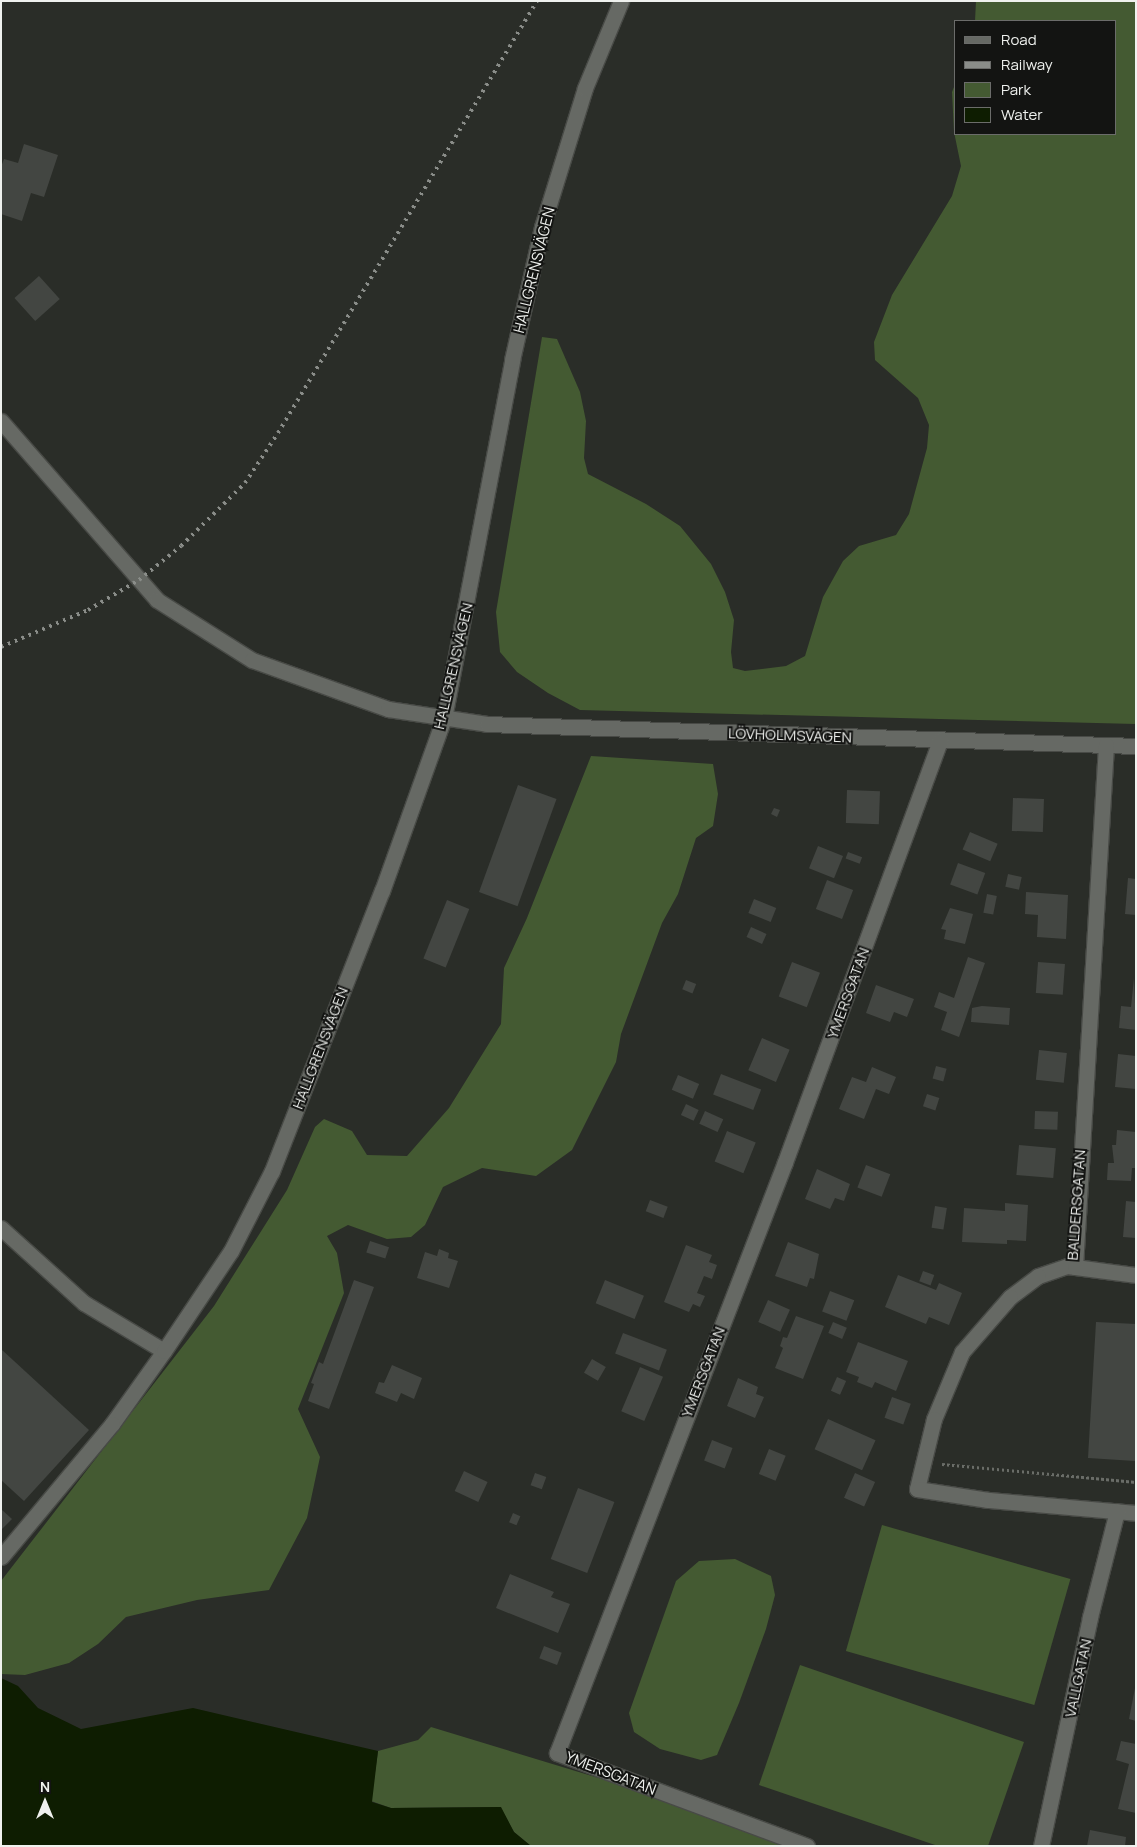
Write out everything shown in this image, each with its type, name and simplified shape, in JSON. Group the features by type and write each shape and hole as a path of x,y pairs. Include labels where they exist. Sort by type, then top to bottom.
{"street":[{"name":"HALLGRENSVÄGEN","path":"1,1557 112,1424 164,1351 232,1251 272,1171 382,891 444,718 512,360 542,227 586,88 621,1"},
{"name":"LÖVHOLMSVÄGEN","path":"1,421 157,600 252,660 388,709 487,724 1136,746"},
{"name":"YMERSGATAN","path":"807,1846 558,1752 789,1152 940,740"},
{"name":"BALDERSGATAN","path":"1106,745 1075,1267 1067,1266 1038,1276 1010,1297 962,1352 934,1419 917,1489 988,1500 1118,1511"},
{"path":"1,1228 84,1303 164,1351"},
{"path":"1075,1267 1136,1276"},
{"path":"1118,1511 1136,1513"},
{"name":"VALLGATAN","path":"1041,1846 1090,1617 1118,1511"}],"path":[{"path":"924,1461 1136,1482"}],"green space":[{"path":"976,1 1136,1 1136,724 580,710 548,693 517,672 500,652 496,612 542,337 557,339 580,392 586,421 584,458 588,474 646,504 680,526 711,564 725,592 734,620 731,652 733,668 745,671 786,666 805,656 823,597 843,561 859,546 896,535 909,514 927,448 929,425 918,398 875,360 874,342 892,295 952,196 961,166 955,135 1117,135 1117,20 975,20"},
{"path":"954,87 954,132 952,92"},
{"path":"591,756 713,764 718,794 713,826 696,838 678,894 662,923 621,1034 616,1062 572,1150 536,1176 482,1168 443,1187 425,1225 411,1237 387,1239 348,1225 327,1236 337,1253 344,1293 298,1409 320,1457 307,1518 269,1590 197,1600 126,1617 98,1644 69,1663 25,1675 1,1674 1,1581 214,1306 287,1190 315,1127 324,1119 352,1131 367,1155 407,1156 449,1108 501,1024 504,968 527,918"},
{"path":"882,1525 1070,1579 1034,1705 846,1651"},
{"path":"735,1559 771,1576 775,1595 766,1629 739,1703 717,1755 701,1760 660,1749 634,1732 629,1713 676,1581 699,1561"},
{"path":"800,1665 1024,1742 988,1846 938,1846 759,1785"},
{"path":"431,1727 661,1797 782,1846 531,1846 514,1832 500,1807 391,1808 371,1801 378,1751 418,1740"}],"water":[{"path":"1,1678 18,1686 38,1708 81,1729 193,1708 378,1751 372,1802 391,1808 501,1807 514,1832 531,1846 1,1846"}],"building":[{"path":"24,144 58,155 44,197 31,193 22,221 1,214 1,167 4,159 18,163"},
{"path":"39,276 60,299 35,321 14,298"},
{"path":"518,785 557,799 518,906 479,892"},
{"path":"847,790 880,791 879,824 846,823"},
{"path":"1013,798 1044,799 1043,832 1012,831"},
{"path":"774,808 780,810 777,817 771,814"},
{"path":"970,832 998,844 990,861 963,849"},
{"path":"818,846 843,856 834,878 809,868"},
{"path":"848,852 862,857 860,864 846,859"},
{"path":"958,863 985,873 977,895 950,885"},
{"path":"1008,874 1022,877 1019,890 1005,887"},
{"path":"1128,878 1136,879 1136,915 1125,914"},
{"path":"827,880 853,890 842,919 816,909"},
{"path":"1026,892 1068,895 1066,939 1037,937 1038,915 1025,914"},
{"path":"987,894 997,896 993,915 983,913"},
{"path":"754,899 776,908 771,922 748,913"},
{"path":"447,900 469,909 446,967 423,958"},
{"path":"950,908 973,914 965,944 944,939 946,930 941,929"},
{"path":"751,927 767,934 762,944 747,937"},
{"path":"968,957 985,963 959,1037 941,1030 947,1012 934,1007 939,992 954,998"},
{"path":"792,962 820,973 807,1007 779,997"},
{"path":"1038,962 1065,964 1063,995 1036,993"},
{"path":"1134,978 1136,1030 1119,1028 1121,1006 1131,1007"},
{"path":"686,980 696,984 692,993 682,989"},
{"path":"876,985 914,999 907,1017 894,1012 890,1022 866,1013"},
{"path":"982,1006 1010,1008 1009,1025 971,1022 972,1008"},
{"path":"762,1038 790,1050 776,1082 748,1070"},
{"path":"1039,1050 1067,1053 1064,1083 1036,1080"},
{"path":"1118,1054 1136,1056 1136,1089 1115,1087"},
{"path":"936,1066 947,1069 943,1081 933,1079"},
{"path":"872,1067 896,1077 889,1094 876,1089 864,1119 839,1109 852,1077 866,1082"},
{"path":"721,1074 761,1089 753,1110 713,1095"},
{"path":"678,1075 699,1084 693,1099 672,1090"},
{"path":"927,1094 939,1098 935,1110 923,1106"},
{"path":"686,1104 699,1110 694,1121 681,1115"},
{"path":"705,1111 723,1119 718,1132 699,1124"},
{"path":"1035,1111 1058,1112 1057,1130 1034,1129"},
{"path":"1117,1130 1136,1132 1136,1168 1132,1168 1131,1181 1107,1180 1108,1163 1114,1163 1112,1145 1116,1145"},
{"path":"727,1131 756,1143 743,1173 715,1162"},
{"path":"1019,1145 1056,1148 1053,1178 1016,1175"},
{"path":"866,1165 890,1174 882,1197 857,1187"},
{"path":"817,1169 850,1184 844,1201 835,1198 830,1209 805,1199"},
{"path":"650,1200 668,1207 663,1218 646,1211"},
{"path":"1126,1201 1136,1202 1136,1238 1123,1237"},
{"path":"1005,1203 1028,1205 1026,1241 1007,1240 1007,1244 962,1242 964,1208 1005,1211"},
{"path":"935,1206 947,1208 943,1230 932,1228"},
{"path":"370,1241 389,1247 385,1259 366,1252"},
{"path":"788,1242 819,1254 814,1279 810,1278 807,1287 775,1276"},
{"path":"686,1245 712,1255 709,1262 717,1265 712,1279 704,1276 697,1293 705,1296 700,1307 693,1304 689,1312 664,1302"},
{"path":"439,1249 449,1253 448,1258 458,1261 449,1288 417,1278 425,1252 437,1256"},
{"path":"923,1271 934,1275 931,1285 919,1281"},
{"path":"898,1275 936,1290 939,1283 962,1293 949,1325 929,1317 926,1324 885,1307"},
{"path":"354,1280 374,1287 329,1409 308,1401 314,1384 311,1383 319,1362 323,1364"},
{"path":"605,1280 644,1296 635,1319 596,1303"},
{"path":"830,1291 854,1300 846,1321 822,1312"},
{"path":"768,1300 790,1310 780,1332 758,1322"},
{"path":"796,1316 824,1326 803,1379 775,1368 783,1348 780,1346 783,1337 787,1338"},
{"path":"833,1322 847,1328 842,1339 828,1333"},
{"path":"1096,1322 1136,1324 1135,1461 1088,1458"},
{"path":"623,1333 667,1350 659,1370 615,1354"},
{"path":"858,1342 908,1361 896,1391 875,1382 872,1388 857,1382 859,1377 846,1372"},
{"path":"1,1349 89,1430 24,1501 1,1480"},
{"path":"592,1359 606,1367 598,1381 584,1373"},
{"path":"392,1365 422,1378 414,1399 401,1393 397,1402 375,1393 379,1382 384,1383"},
{"path":"640,1367 663,1377 644,1421 621,1411"},
{"path":"837,1377 846,1381 840,1395 831,1391"},
{"path":"738,1378 758,1387 756,1394 764,1397 755,1418 727,1406"},
{"path":"892,1397 911,1404 903,1425 884,1418"},
{"path":"828,1419 876,1440 862,1470 815,1449"},
{"path":"712,1440 733,1448 725,1468 704,1461"},
{"path":"769,1449 786,1456 776,1481 759,1474"},
{"path":"464,1471 488,1482 478,1502 455,1491"},
{"path":"535,1473 546,1477 542,1489 531,1485"},
{"path":"855,1473 875,1482 864,1507 844,1498"},
{"path":"578,1488 614,1502 587,1573 551,1559"},
{"path":"1,1509 12,1519 1,1530"},
{"path":"513,1513 520,1516 516,1525 509,1522"},
{"path":"510,1574 554,1592 551,1597 570,1604 558,1633 496,1608"},
{"path":"544,1646 562,1653 557,1665 539,1658"},
{"path":"1136,1689 1136,1721 1129,1719"},
{"path":"1121,1741 1136,1744 1136,1813 1118,1809 1129,1764 1116,1760"},
{"path":"1090,1830 1126,1837 1125,1846 1087,1846"}],"railway":[{"path":"1,647 88,610 139,580 181,546 245,483 278,433 537,1"}]}
